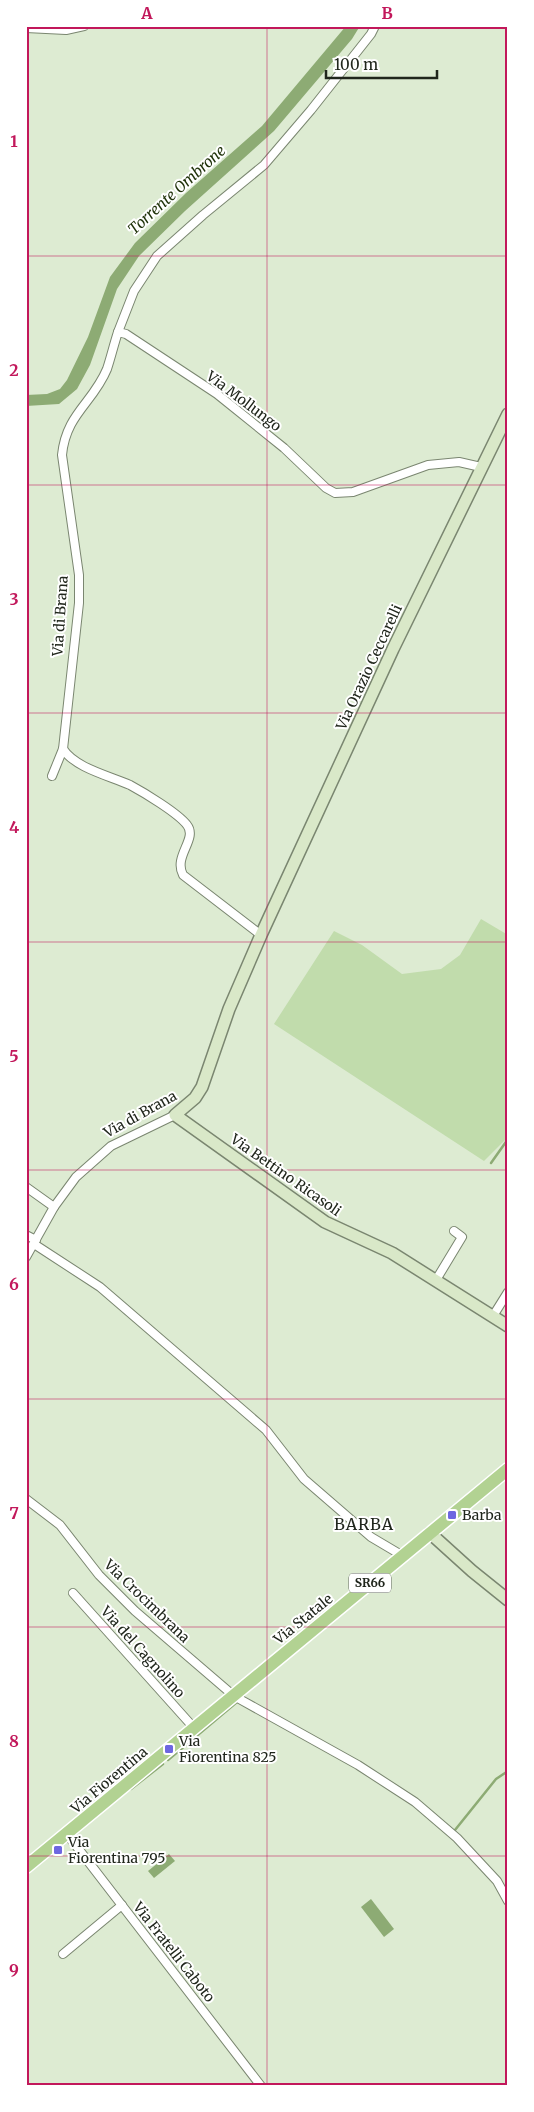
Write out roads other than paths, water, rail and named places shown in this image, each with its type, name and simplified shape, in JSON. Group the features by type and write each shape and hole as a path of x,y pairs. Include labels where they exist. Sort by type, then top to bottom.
{"main road":[{"name":"Via Statale","path":"234,1696 508,1469"},
{"name":"Via Fiorentina","path":"26,1868 234,1696"}],"street":[{"path":"26,28 66,30 84,26"},
{"path":"118,332 134,291 157,256 202,215 264,165 311,110 371,34 375,26"},
{"name":"Via di Brana","path":"52,776 63,749 77,624 79,575 62,455 68,428 106,370 118,332"},
{"name":"Via Mollungo","path":"118,332 126,334 217,394 284,448 326,488 335,493 353,492 428,464 460,462 481,467"},
{"name":"Via Orazio Ceccarelli","path":"261,935 393,649 508,414"},
{"path":"497,435 508,426"},
{"path":"63,749 72,760 131,786 185,822 190,833 180,860 183,875 261,935"},
{"name":"Via di Brana","path":"26,1257 54,1207 76,1177 111,1146 175,1115 195,1098 202,1087 229,1009 261,935"},
{"name":"Via Bettino Ricasoli","path":"175,1115 325,1222 392,1253 508,1326"},
{"path":"26,1187 54,1207"},
{"path":"436,1280 462,1237 454,1231"},
{"path":"26,1234 100,1287 266,1430 310,1484 371,1537 403,1556"},
{"path":"493,1316 508,1292"},
{"name":"Via Crocimbrana","path":"26,1499 60,1525 99,1575 135,1611 234,1696 358,1765 415,1802 457,1838 496,1881 508,1901"},
{"path":"430,1533 508,1600"},
{"name":"Via del Cagnolino","path":"73,1593 194,1728"},
{"name":"Via Fratelli Caboto","path":"68,1834 261,2086"},
{"path":"63,1954 122,1905"}],"waterway":[{"path":"491,1163 508,1139"},
{"path":"168,1760 237,1702"},
{"path":"131,1789 163,1764"},
{"path":"455,1830 496,1779 508,1771"}],"place":[{"name":"Barba","path":"452,1515"},
{"name":"Via Fiorentina 825","path":"169,1749"},
{"name":"Via Fiorentina 795","path":"58,1850"}],"district":[{"name":"BARBA","path":"364,1524"}],"water label":[{"name":"Torrente Ombrone","path":"177,190"}]}
